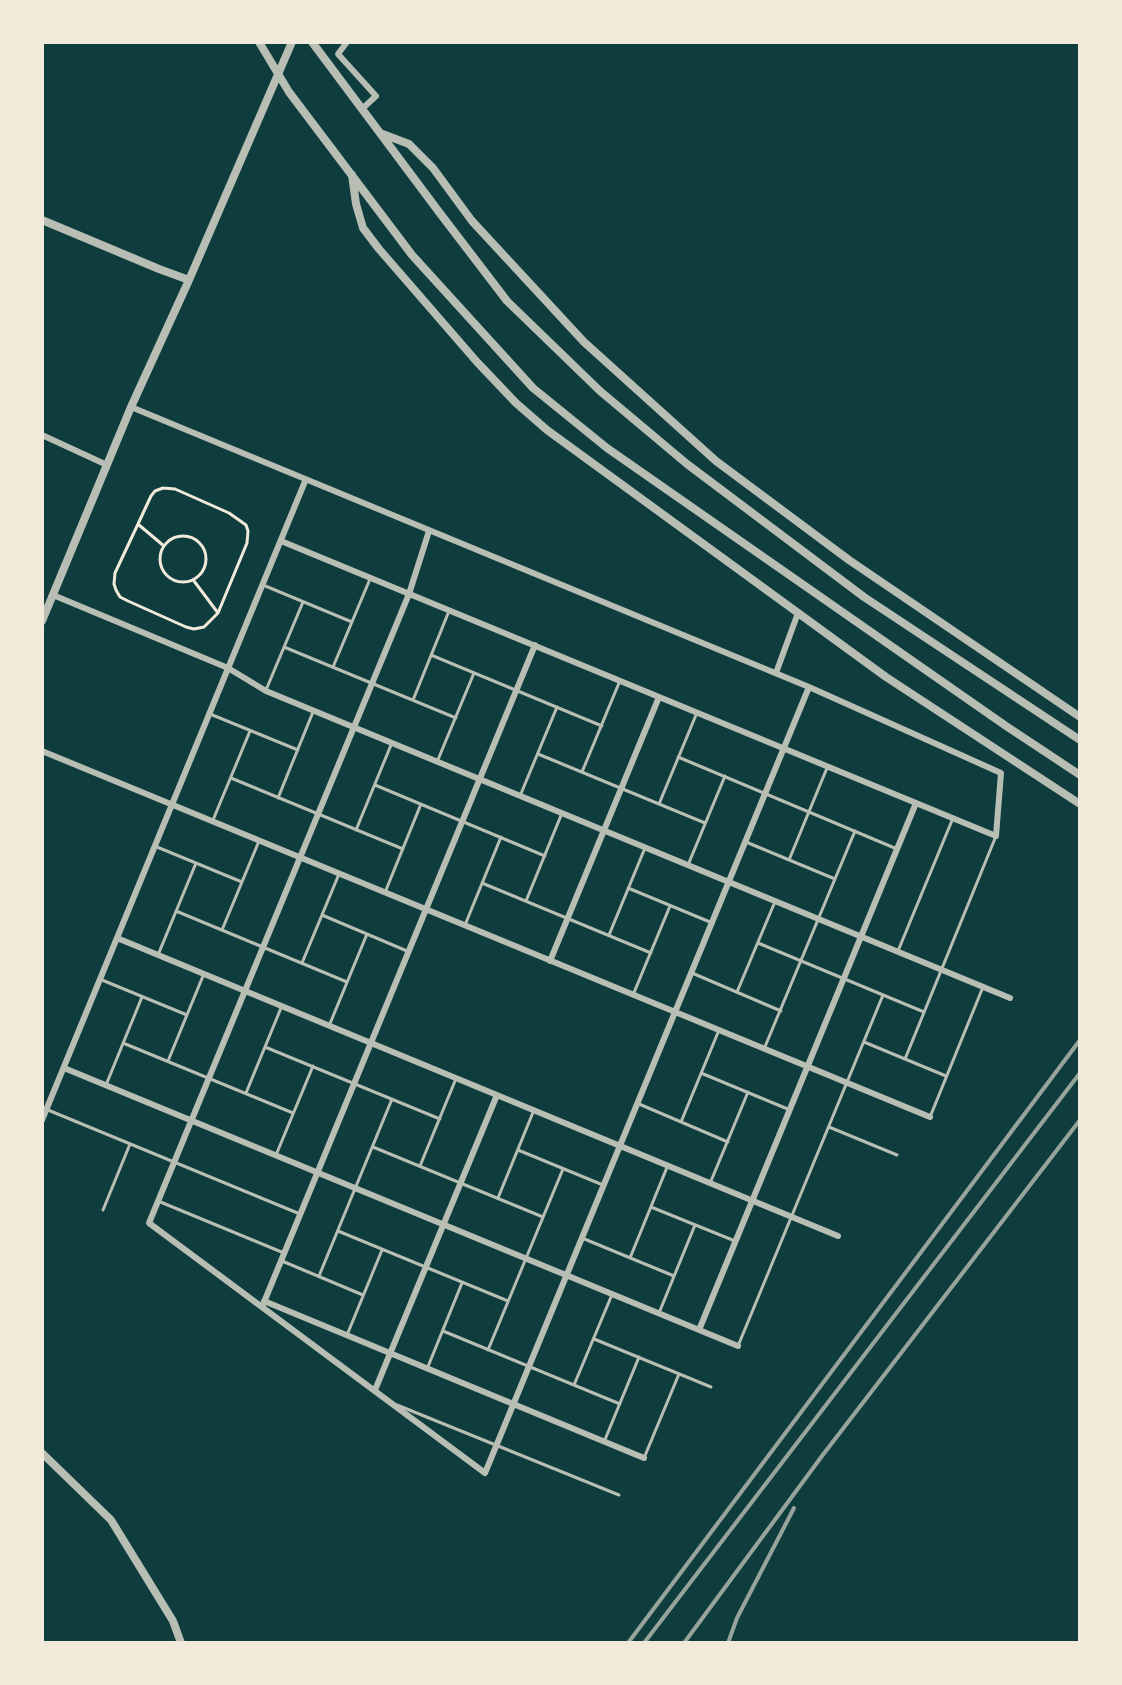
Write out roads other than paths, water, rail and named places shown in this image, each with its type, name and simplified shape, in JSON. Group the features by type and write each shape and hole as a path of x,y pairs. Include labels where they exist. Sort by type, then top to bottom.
{"street":[{"path":"259,42 289,92 412,255 533,388 620,457 1080,775"},
{"path":"42,621 131,407 292,42"},
{"path":"312,42 507,301 600,391 687,464 864,597 1080,740"},
{"path":"347,42 338,54 376,96 362,109"},
{"path":"379,133 409,144 433,168 472,221 584,342 716,461 849,560 1080,717"},
{"path":"352,174 363,228 477,362 547,430 886,677 1080,804"},
{"path":"42,220 189,280"},
{"path":"131,407 776,673 1001,773 996,836 281,541"},
{"path":"42,435 107,465"},
{"path":"42,1120 306,479"},
{"path":"429,531 409,594 149,1223 263,1304 485,1473 809,687"},
{"path":"53,595 228,668 266,691 1010,998"},
{"path":"776,673 798,613"},
{"path":"263,1304 535,645"},
{"path":"550,961 659,697"},
{"path":"42,751 930,1117"},
{"path":"699,1330 916,803"},
{"path":"117,938 838,1236"},
{"path":"64,1068 738,1346"},
{"path":"375,1390 497,1095"},
{"path":"263,1304 347,1335 644,1458"},
{"path":"42,1453 111,1520 173,1621 181,1643"}],"lane":[{"path":"333,667 370,578"},
{"path":"263,585 352,622"},
{"path":"266,691 303,602"},
{"path":"413,700 450,610"},
{"path":"284,647 456,718"},
{"path":"431,655 602,726"},
{"path":"437,762 474,673"},
{"path":"582,772 620,681"},
{"path":"520,796 557,707"},
{"path":"278,798 314,711"},
{"path":"659,804 697,712"},
{"path":"210,714 298,750"},
{"path":"213,821 250,731"},
{"path":"356,830 392,743"},
{"path":"538,754 705,823"},
{"path":"678,757 897,849"},
{"path":"789,860 828,766"},
{"path":"688,865 725,776"},
{"path":"231,778 403,849"},
{"path":"375,785 545,856"},
{"path":"385,892 421,804"},
{"path":"526,901 562,813"},
{"path":"898,952 953,818"},
{"path":"764,1049 855,831"},
{"path":"905,1059 996,836"},
{"path":"465,925 501,837"},
{"path":"222,930 259,841"},
{"path":"746,842 835,879"},
{"path":"155,846 242,882"},
{"path":"609,935 645,848"},
{"path":"158,955 196,863"},
{"path":"302,963 339,874"},
{"path":"482,883 651,953"},
{"path":"628,888 713,923"},
{"path":"737,992 775,901"},
{"path":"633,995 670,906"},
{"path":"176,911 347,982"},
{"path":"322,915 408,951"},
{"path":"329,1026 367,934"},
{"path":"758,943 924,1012"},
{"path":"692,973 781,1011"},
{"path":"168,1061 204,974"},
{"path":"100,980 187,1015"},
{"path":"930,1117 983,987"},
{"path":"738,1346 883,995"},
{"path":"106,1085 142,997"},
{"path":"246,1093 282,1006"},
{"path":"681,1122 719,1030"},
{"path":"864,1042 947,1076"},
{"path":"123,1043 293,1113"},
{"path":"265,1047 440,1119"},
{"path":"276,1155 313,1066"},
{"path":"701,1073 790,1110"},
{"path":"420,1166 456,1078"},
{"path":"711,1183 748,1092"},
{"path":"319,1276 392,1099"},
{"path":"638,1104 728,1142"},
{"path":"46,1109 300,1214"},
{"path":"498,1198 534,1110"},
{"path":"829,1127 897,1155"},
{"path":"103,1210 130,1144"},
{"path":"373,1147 543,1217"},
{"path":"518,1150 604,1185"},
{"path":"630,1258 668,1165"},
{"path":"488,1350 563,1169"},
{"path":"158,1201 284,1253"},
{"path":"651,1207 735,1241"},
{"path":"659,1313 695,1225"},
{"path":"338,1231 508,1301"},
{"path":"582,1238 674,1276"},
{"path":"347,1335 382,1249"},
{"path":"281,1261 363,1295"},
{"path":"427,1369 463,1282"},
{"path":"574,1385 612,1294"},
{"path":"443,1331 620,1404"},
{"path":"594,1339 711,1387"},
{"path":"604,1442 639,1357"},
{"path":"644,1458 679,1374"},
{"path":"391,1403 619,1495"}],"railway":[{"path":"628,1643 1080,1040"},
{"path":"644,1643 1080,1073"},
{"path":"684,1643 822,1456 1080,1120"},
{"path":"728,1643 737,1618 794,1508"}]}
